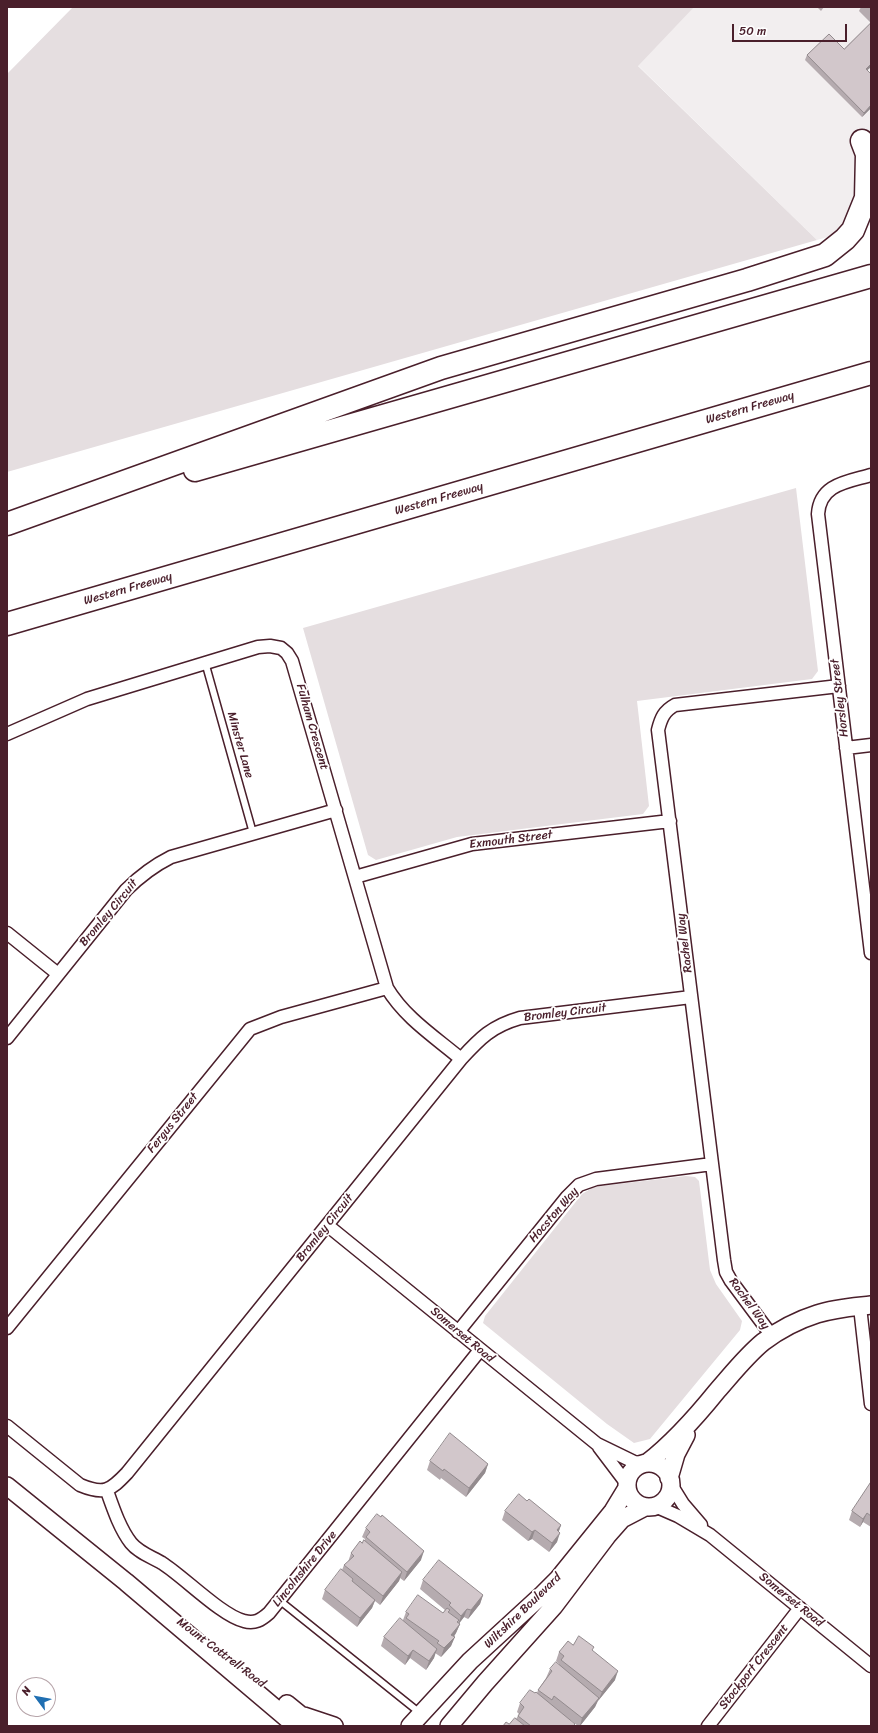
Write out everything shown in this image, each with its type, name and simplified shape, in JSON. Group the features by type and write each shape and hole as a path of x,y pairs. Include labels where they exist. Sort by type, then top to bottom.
{"highway":[{"path":"7,524 441,368 747,280 825,255 853,230 866,198 867,154 862,141"},
{"path":"7,524 871,276"},
{"name":"Western Freeway","path":"7,624 871,373"}],"street":[{"name":"Horsley Street","path":"871,475 832,488 823,495 818,504 846,748 870,930 871,953"},
{"name":"Fulham Crescent","path":"7,734 87,699 205,662 264,646 281,648 287,653 292,661 387,988 395,1002 408,1016 462,1059"},
{"name":"Rachel Way","path":"772,1336 737,1290 726,1272 658,730 661,718 667,709 686,703 839,686"},
{"path":"846,748 871,745"},
{"name":"Bromley Circuit","path":"7,1038 126,890 142,874 171,857 336,810"},
{"name":"Exmouth Street","path":"355,877 472,844 670,821"},
{"path":"7,933 58,974"},
{"name":"Fergus Street","path":"7,1328 250,1029 281,1017 387,988"},
{"name":"Bromley Circuit","path":"106,1491 115,1486 127,1473 462,1059 477,1041 490,1030 503,1023 520,1018 691,997"},
{"name":"Hocston Way","path":"458,1332 567,1197 579,1185 596,1179 712,1164"},
{"name":"Somerset Road","path":"327,1226 597,1444 634,1462 646,1464"},
{"path":"696,1417 676,1454 668,1495 660,1504 650,1507 632,1500 627,1486 630,1473 646,1464 666,1448 696,1417 744,1360 772,1336 817,1314 839,1308 865,1306 871,1404"},
{"name":"Lincolnshire Drive","path":"106,1491 130,1542 136,1548 178,1574 232,1617 244,1621 259,1621 269,1613 480,1350"},
{"path":"7,1426 80,1485 93,1490 106,1491"},
{"name":"Somerset Road","path":"597,1444 627,1486"},
{"path":"646,1464 661,1467 670,1480"},
{"name":"Somerset Road","path":"670,1480 683,1504 710,1535"},
{"name":"Mount Cottrell Road","path":"7,1486 298,1720 314,1726"},
{"name":"Wiltshire Boulevard","path":"410,1726 465,1666 558,1579 613,1511 627,1486"},
{"name":"Somerset Road","path":"650,1507 678,1516 710,1535 871,1666"},
{"name":"Wiltshire Boulevard","path":"450,1726 554,1606 607,1536 622,1519 650,1507"},
{"name":"Stockport Crescent","path":"708,1726 800,1608"},
{"path":"298,1720 334,1726"}],"lane":[{"name":"Minster Lane","path":"205,662 253,833"},
{"path":"279,1600 421,1713"}],"shaded area":[{"path":"73,7 694,7 638,66 817,240 7,472 7,74"},
{"path":"578,7 871,7 871,225 817,240"},
{"path":"796,488 818,671 812,679 637,701 649,806 643,814 457,837 376,860 368,855 303,628"},
{"path":"686,1176 695,1177 699,1181 710,1270 716,1284 742,1321 740,1330 650,1439 634,1443 607,1424 483,1323 485,1316 582,1194 592,1188 601,1186"}],"building":[{"path":"871,23 871,64 866,69 871,74 871,105 864,113 807,55 829,34 844,49"},
{"path":"450,1433 488,1464 469,1488 444,1469 443,1471 430,1461"},
{"path":"871,1482 871,1516 867,1513 863,1519 852,1511"},
{"path":"519,1494 527,1501 529,1499 561,1525 557,1530 560,1533 552,1543 535,1530 532,1532 505,1511"},
{"path":"377,1514 381,1517 382,1515 424,1551 407,1572 366,1537 370,1532 366,1528"},
{"path":"364,1540 402,1572 383,1596 344,1565 354,1556 351,1553 360,1541 362,1543"},
{"path":"439,1560 483,1595 471,1610 467,1609 461,1616 449,1605 451,1603 423,1580"},
{"path":"341,1569 353,1579 352,1581 375,1600 360,1618 325,1590"},
{"path":"418,1595 443,1613 447,1608 450,1610 448,1612 459,1620 457,1622 460,1624 451,1635 455,1637 444,1648 437,1643 439,1641 406,1618 409,1614 406,1612"},
{"path":"400,1618 437,1649 429,1661 413,1650 408,1656 384,1637"},
{"path":"579,1636 594,1647 592,1650 618,1671 602,1692 561,1660 564,1656 559,1652 568,1641 573,1645"},
{"path":"556,1662 599,1698 582,1718 554,1696 552,1700 538,1690 552,1671 550,1669"},
{"path":"530,1690 535,1693 536,1692 575,1724 573,1726 531,1726 518,1716 524,1707 520,1703"},
{"path":"515,1718 525,1726 503,1726 506,1722 509,1724"}]}
